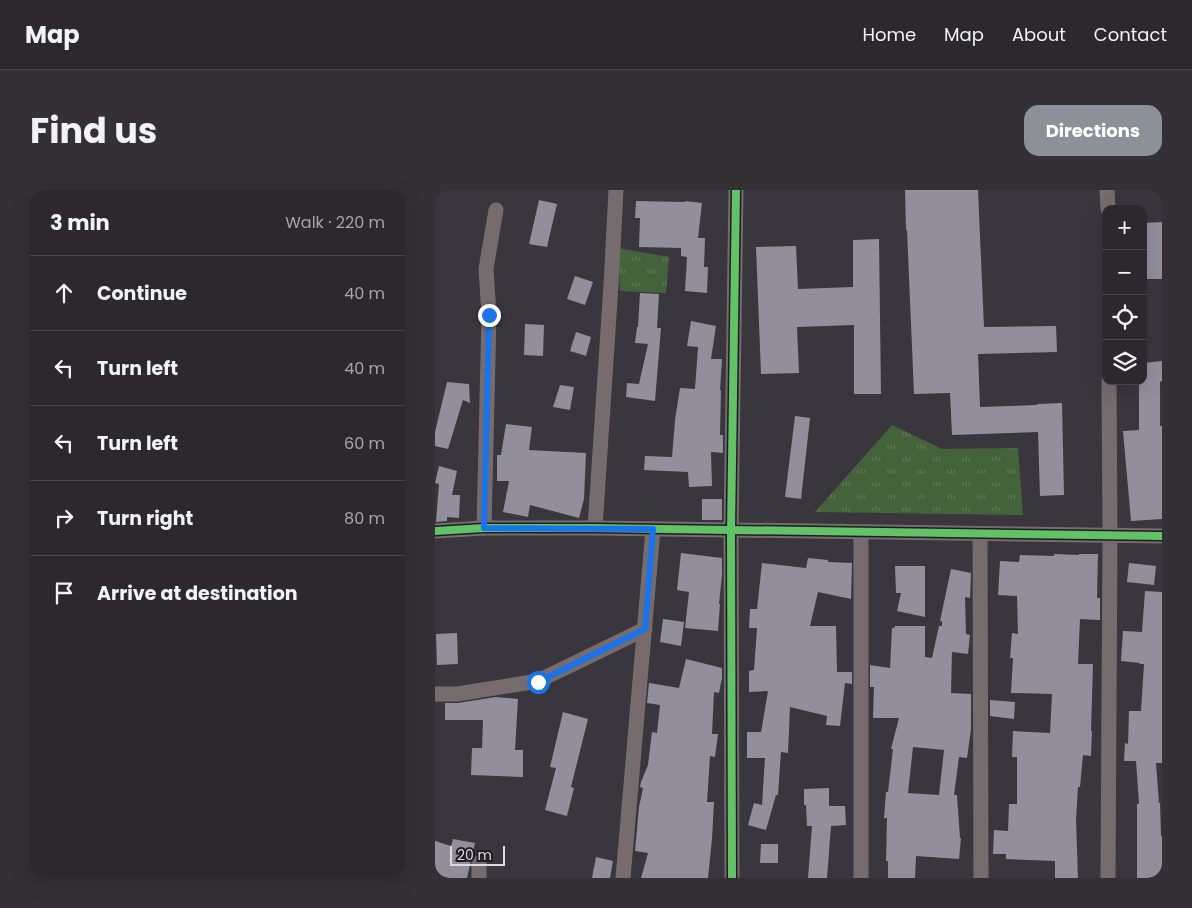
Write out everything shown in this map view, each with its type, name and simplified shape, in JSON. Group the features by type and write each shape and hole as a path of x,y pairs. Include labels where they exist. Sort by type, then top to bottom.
{"street":[{"path":"595,528 616,190"},
{"path":"732,878 731,530 736,190"},
{"path":"1107,190 1108,205"},
{"path":"484,528 489,315 486,269 497,210"},
{"path":"1108,878 1109,385"},
{"path":"435,531 484,528 595,528 1162,536"},
{"path":"623,878 653,529"},
{"path":"861,532 861,878"},
{"path":"980,534 981,878"},
{"path":"435,694 457,694 538,682 645,629"}],"green space":[{"path":"618,248 669,257 666,293 620,291"},
{"path":"892,425 942,449 1018,448 1023,515 815,512"}],"building":[{"path":"905,190 978,190 984,327 1056,326 1057,352 978,354 980,407 1062,403 1064,495 1040,496 1038,432 952,435 950,393 914,394"},
{"path":"539,200 557,204 547,247 529,244"},
{"path":"636,201 702,203 698,238 705,238 704,267 708,267 707,293 685,291 687,257 681,256 681,248 639,247 640,218 635,218"},
{"path":"1162,222 1162,279 1147,279 1147,223"},
{"path":"879,239 881,394 854,394 854,325 797,327 799,373 761,374 756,247 796,246 798,289 853,287 853,240"},
{"path":"575,276 593,282 585,305 567,299"},
{"path":"640,293 659,294 657,328 661,328 655,401 626,397 627,383 639,384 648,344 635,343"},
{"path":"691,321 716,326 711,359 722,359 720,435 723,435 723,453 711,452 712,486 689,487 688,472 644,470 645,456 672,457 680,388 695,389 698,347 687,346"},
{"path":"525,324 544,325 543,356 524,355"},
{"path":"576,332 591,337 586,356 570,351"},
{"path":"1162,361 1160,426 1162,426 1162,519 1131,521 1123,431 1139,430 1139,385 1147,385 1147,363"},
{"path":"447,382 469,384 470,403 463,400 448,449 435,446 435,432"},
{"path":"560,385 574,387 570,410 553,407"},
{"path":"795,416 810,418 801,499 785,497"},
{"path":"506,424 532,427 529,450 586,453 584,499 579,518 530,505 528,517 503,512 509,481 497,481 497,455 501,455"},
{"path":"439,466 457,471 452,495 460,495 459,518 447,517 447,521 436,522 439,484 435,483"},
{"path":"702,499 722,499 722,520 702,520"},
{"path":"681,553 722,558 718,631 685,628 689,592 677,590"},
{"path":"1054,554 1098,554 1097,598 1100,598 1100,620 1080,619 1078,664 1093,664 1091,756 1083,755 1080,787 1078,787 1076,820 1078,878 1055,878 1055,861 1006,859 1006,854 993,854 994,830 1008,831 1009,804 1017,804 1017,757 1012,757 1013,731 1050,733 1052,694 1011,693 1013,658 1010,658 1012,633 1018,634 1017,596 998,595 1000,561 1019,562 1020,555 1054,556"},
{"path":"808,558 828,560 828,562 852,563 851,599 818,592 810,626 836,626 837,672 852,672 852,684 845,683 840,726 826,725 827,716 790,707 788,753 781,752 778,795 776,795 766,830 748,825 754,803 762,805 765,758 747,758 747,732 761,732 768,691 749,692 749,671 754,670 757,628 749,628 750,609 757,609 762,563 806,568"},
{"path":"1129,563 1156,566 1154,585 1127,582"},
{"path":"895,566 925,566 925,617 897,611 901,593 896,593"},
{"path":"951,569 971,573 970,598 965,597 966,634 970,635 968,654 952,652 951,693 971,694 971,729 967,758 959,757 954,795 957,795 961,838 959,859 916,856 915,878 888,878 888,861 886,861 887,818 884,818 893,749 891,749 899,718 873,718 874,687 870,687 870,665 890,668 892,628 895,626 925,626 925,657 932,658 939,626 942,626 942,621 940,621","holes":["913,747 944,750 939,795 908,793"]},
{"path":"1145,591 1162,592 1162,763 1156,763 1162,836 1162,878 1137,878 1137,804 1139,804 1136,761 1124,761 1125,743 1128,744 1129,711 1141,711 1144,664 1121,661 1123,631 1142,632"},
{"path":"663,619 684,622 681,646 660,642"},
{"path":"457,633 458,664 437,665 436,634"},
{"path":"686,659 722,668 719,693 714,692 712,734 718,734 715,757 710,756 707,802 714,802 708,878 641,878 648,853 635,851 639,807 643,788 640,787 648,765 652,732 657,733 660,705 647,703 649,683 679,688"},
{"path":"496,697 518,699 515,750 523,750 523,777 471,775 472,748 482,748 483,720 445,720 445,703 458,703"},
{"path":"990,700 1015,702 1014,719 990,716"},
{"path":"563,712 588,719 571,787 574,788 567,816 545,810 556,768 550,767"},
{"path":"829,788 829,806 845,806 846,825 831,826 827,878 808,878 812,826 807,826 804,789"},
{"path":"453,839 475,843 467,878 435,878 435,841 451,846"},
{"path":"761,844 778,844 778,863 760,863"},
{"path":"596,857 613,861 610,878 592,878"}],"cycle path":[{"path":"732,878 731,530 736,190"},
{"path":"435,531 484,528 595,528 1162,536"}],"route":[{"path":"489,315 484,528 653,529 645,629 538,682"}]}
